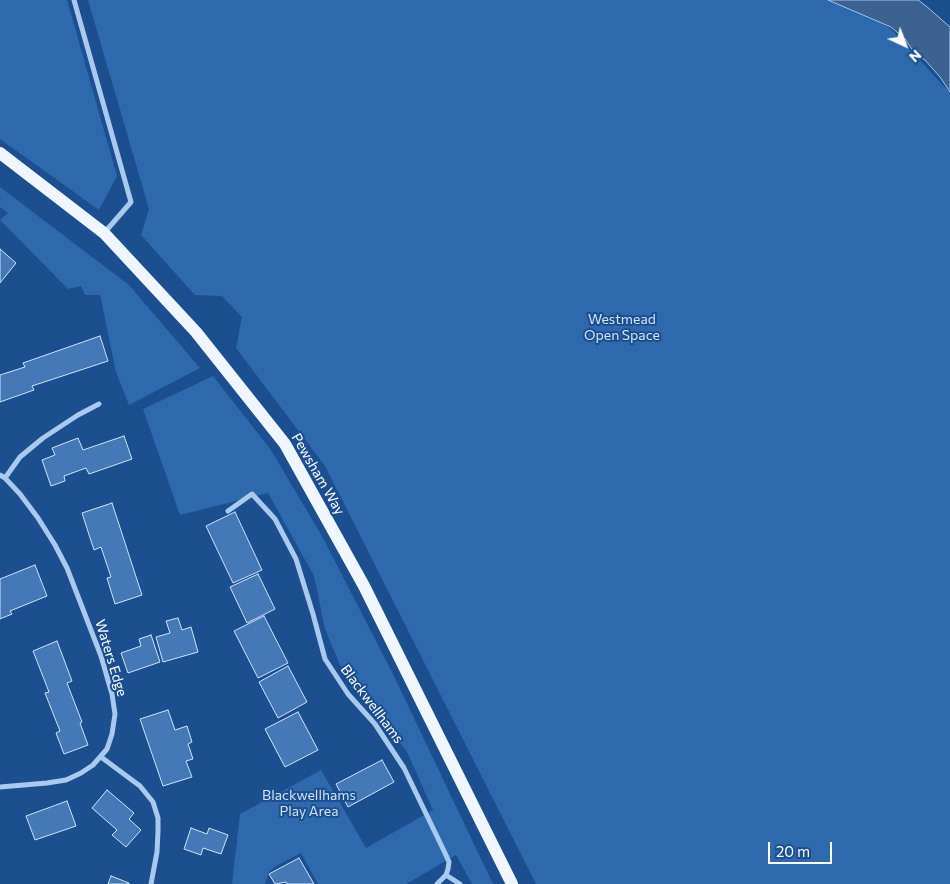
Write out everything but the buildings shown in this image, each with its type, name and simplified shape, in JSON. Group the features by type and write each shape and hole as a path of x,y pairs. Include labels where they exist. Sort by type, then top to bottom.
{"main road":[{"name":"Pewsham Way","path":"0,153 104,233 196,332 285,444 364,586 512,884"}],"street":[{"path":"74,0 131,202 104,233"},
{"name":"Waters Edge","path":"0,787 66,780 82,773 101,757 107,749 112,734 115,714 112,694 101,656 67,568 55,545 33,512 3,476 20,457 43,438 99,404"},
{"name":"Blackwellhams","path":"228,511 252,494 275,518 296,559 325,660 348,694 375,724 404,768 447,858 449,866 446,875"},
{"path":"101,757 140,786 153,802 158,818 158,831 157,852 151,884"},
{"path":"437,884 446,875 460,884"}],"green space":[{"path":"0,0 67,0 117,176 99,210 0,139"},
{"name":"Westmead Open Space","path":"88,0 846,0 891,29 950,93 950,884 536,884 325,466 236,348 242,317 222,296 195,295 141,235 149,209"},
{"path":"0,187 129,285 200,368 129,405 116,372 100,295 85,295 81,286 68,289 0,220 8,213 0,207"},
{"name":"Blackwellhams Play Area","path":"213,376 271,450 323,538 393,674 493,884 472,884 456,855 406,884 318,884 301,853 276,866 269,872 265,884 232,884 240,814 321,770 366,848 433,810 407,752 340,665 325,629 314,576 268,493 180,515 143,409"}],"shaded area":[{"path":"828,0 918,0 926,6 950,27 950,92 925,60 916,55 905,39 891,27"}]}
